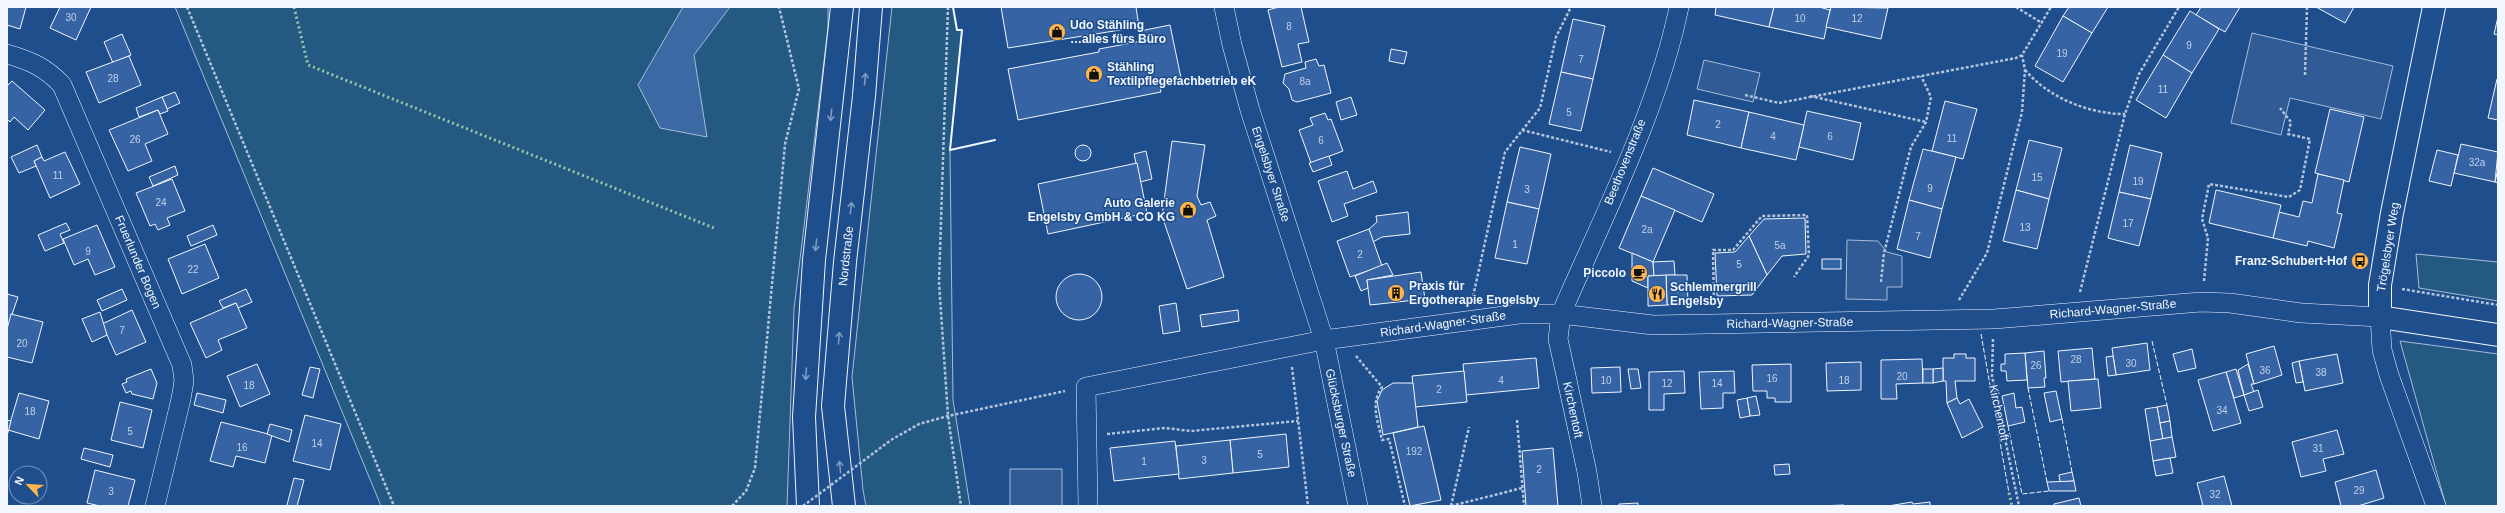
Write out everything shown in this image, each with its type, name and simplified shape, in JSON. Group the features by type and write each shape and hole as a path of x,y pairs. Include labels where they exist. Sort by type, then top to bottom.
{"main road":[{"path":"808,506 804,410 814,260 842,7"},
{"name":"Nordstraße","path":"844,506 833,406 845,262 864,96 871,7"},
{"name":"Trögelsbyer Weg","path":"2380,317 2380,285 2392,213 2434,7"},
{"name":"Richard-Wagner-Straße","path":"2380,317 2498,335"}],"street":[{"name":"Engelsbyer Straße","path":"1224,7 1232,45 1250,110 1324,340"},
{"name":"Beethovenstraße","path":"1561,314 1634,144 1660,75 1679,7"},
{"name":"Fruerlunder Bogen","path":"7,54 30,61 48,71 62,85 182,365 184,381 181,399 155,506"},
{"name":"Richard-Wagner-Straße","path":"1086,387 1324,340 1519,314 1590,316 1622,323 1714,324 1948,320 1994,319 2201,302 2230,303 2301,313 2380,317"},
{"name":"Kirchentoft","path":"1561,314 1558,339 1587,472 1592,506"},
{"name":"Trögelsbyer Weg","path":"2380,317 2382,350 2389,375 2436,506"},
{"name":"Glücksburger Straße","path":"1324,340 1358,506"},
{"path":"1086,387 1088,506"}],"path":[{"path":"187,7 394,506"},
{"path":"732,506 746,491 755,468 785,144 799,90 779,7"},
{"path":"948,7 939,282 948,416 961,506"},
{"path":"1468,321 1505,152 1540,108 1556,37 1571,7"},
{"path":"2016,7 2042,23"},
{"path":"1948,320 1987,253 2022,112 2025,70 2022,55 2051,7"},
{"path":"2077,312 2125,114 2139,74 2179,7"},
{"path":"2306,75 2307,7"},
{"path":"1745,95 1779,103 1808,96 1921,76 2022,55"},
{"path":"2025,70 2035,81 2056,96 2094,112 2125,114"},
{"path":"1881,282 1884,253 1911,147 1926,122 1931,97 1921,76"},
{"path":"1808,96 1926,122"},
{"path":"2201,302 2208,238 2202,219 2209,184 2289,197 2300,190 2310,139 2288,134 2291,122 2280,108"},
{"path":"1522,130 1612,152 1634,144"},
{"path":"1714,324 1713,250 1733,250 1762,216 1807,215 1809,255 1794,277"},
{"path":"2380,285 2498,305"},
{"name":"Kirchentoft","path":"1994,319 1992,376 2019,506"},
{"path":"1352,336 1356,356 1382,387 1376,395 1374,406 1382,440 1389,439 1405,506"},
{"path":"1289,347 1308,506"},
{"path":"803,506 891,440 919,424 948,416 1086,387"},
{"path":"1517,420 1524,506"},
{"path":"1087,436 1165,428 1191,431 1298,421"},
{"path":"1469,427 1451,506 1522,488"}],"shaded area":[{"path":"175,7 828,7 828,28 794,309 787,506 381,506"},
{"path":"683,7 730,7 694,55 707,137 660,128 638,85"},
{"path":"892,7 953,7 957,30 962,30 950,150 953,400 970,506 866,506 863,490 852,377"},
{"path":"2252,33 2393,66 2381,119 2290,98 2281,135 2231,123"},
{"path":"1704,60 1760,73 1753,102 1697,89"},
{"path":"1847,240 1878,241 1887,252 1902,256 1902,287 1887,287 1887,300 1846,299"},
{"path":"2416,254 2498,262 2498,301 2419,288"},
{"path":"2400,341 2498,354 2498,506 2446,506"},
{"path":"1010,469 1062,469 1062,506 1010,506"}],"building":[{"path":"7,7 26,7 20,29 7,25"},
{"path":"60,7 91,7 76,40 50,28"},
{"name":"Udo Stähling …alles fürs Büro","path":"1001,7 1136,7 1139,27 1008,48"},
{"path":"1279,7 1301,7 1309,42 1298,44 1302,62 1282,67 1268,10"},
{"path":"1716,7 1774,7 1769,27 1715,15"},
{"path":"1774,7 1819,7 1830,10 1824,39 1769,27"},
{"path":"1831,7 1888,8 1881,39 1826,27"},
{"path":"2069,7 2108,7 2092,33 2063,16"},
{"path":"2201,7 2240,7 2225,32 2196,15"},
{"path":"2316,7 2354,7 2345,23"},
{"path":"2190,11 2219,29 2192,73 2163,55"},
{"path":"2063,16 2092,33 2063,82 2035,66"},
{"path":"2498,17 2498,35 2494,34"},
{"path":"1573,19 1605,26 1593,79 1561,72"},
{"name":"Stähling Textilpflegefachbetrieb eK","path":"1170,25 1181,78 1159,82 1161,92 1018,120 1008,69 1099,52 1099,49 1142,41 1140,31"},
{"path":"122,34 131,55 113,63 104,42"},
{"path":"1391,49 1407,52 1404,64 1389,61"},
{"path":"2163,55 2192,73 2166,118 2136,100"},
{"path":"129,56 141,85 99,103 86,72"},
{"path":"1316,59 1319,66 1324,65 1331,93 1297,102 1292,100 1289,89 1283,83 1285,74 1306,68 1305,62"},
{"path":"1561,72 1593,79 1581,131 1549,124"},
{"path":"2498,79 2498,120 2488,118"},
{"path":"12,81 45,110 28,130 14,117 10,122 7,119 7,86"},
{"path":"175,92 180,103 167,109 162,97"},
{"path":"162,97 168,111 160,114 158,110 139,117 136,108"},
{"path":"1351,97 1357,115 1341,120 1336,102"},
{"path":"1694,100 1749,112 1741,148 1687,135"},
{"path":"1945,101 1977,109 1963,159 1932,151"},
{"path":"2330,109 2364,117 2349,182 2315,173"},
{"path":"158,110 168,134 145,144 152,161 128,171 109,130"},
{"path":"1807,111 1861,123 1853,160 1799,147"},
{"path":"1749,112 1804,125 1796,160 1741,148"},
{"path":"1325,113 1328,120 1331,119 1343,151 1311,163 1299,130 1313,125 1310,118"},
{"path":"2029,140 2062,148 2049,199 2016,190"},
{"name":"Auto Galerie Engelsby GmbH & CO KG","path":"1172,141 1205,145 1197,196 1201,205 1210,202 1216,216 1207,220 1224,277 1187,289 1162,216"},
{"path":"2461,144 2498,152 2495,182 2454,173"},
{"path":"37,145 42,157 34,161 36,166 19,173 11,157"},
{"path":"1080,145 1086,145 1091,150 1089,159 1086,161 1080,161 1075,156 1075,150"},
{"path":"2130,145 2162,153 2151,199 2119,192"},
{"path":"1520,147 1551,154 1539,209 1507,202"},
{"path":"1923,149 1956,157 1942,209 1909,200"},
{"path":"2437,150 2458,155 2451,186 2429,181"},
{"path":"1146,151 1152,179 1140,182 1134,154"},
{"path":"65,152 80,184 50,198 34,161 42,157 44,161"},
{"path":"1329,156 1332,165 1313,172 1309,163"},
{"path":"1137,163 1147,213 1048,234 1038,184"},
{"path":"175,166 178,175 153,186 149,177"},
{"path":"1653,168 1714,194 1702,222 1641,196"},
{"path":"2498,169 2498,183 2495,182"},
{"path":"1347,171 1353,189 1373,181 1377,192 1344,204 1348,216 1332,222 1318,181"},
{"path":"2318,174 2344,180 2337,213 2342,214 2334,248 2308,241 2307,246 2273,238 2279,212 2299,217 2303,201 2312,203"},
{"path":"172,179 185,211 167,218 170,225 158,230 155,224 150,226 136,193"},
{"path":"2016,190 2049,199 2037,249 2003,241"},
{"path":"2216,190 2281,205 2273,238 2209,223"},
{"path":"2119,192 2151,199 2139,246 2108,238"},
{"path":"1641,196 1675,210 1653,262 1619,248"},
{"path":"1909,200 1942,209 1930,258 1897,249"},
{"path":"1507,202 1539,209 1527,264 1495,258"},
{"path":"1408,212 1410,234 1382,237 1373,242 1369,229 1377,222 1376,216"},
{"path":"1805,218 1806,254 1782,256 1767,275 1749,236 1764,219"},
{"path":"66,223 70,230 60,234 64,243 45,251 38,235"},
{"path":"97,225 115,267 95,275 88,259 74,265 63,239"},
{"path":"213,225 217,235 191,246 187,236"},
{"path":"1369,229 1382,266 1350,277 1337,241"},
{"path":"1749,236 1767,275 1752,295 1717,296 1715,253 1735,252"},
{"path":"205,244 219,278 182,294 168,259"},
{"path":"1632,253 1653,262 1654,276 1648,276 1648,288 1632,281"},
{"path":"1822,259 1841,259 1841,269 1822,269"},
{"path":"1674,261 1675,275 1654,276 1653,262"},
{"path":"1387,263 1393,275 1367,280 1368,288 1361,291 1355,276"},
{"name":"Praxis für Ergotherapie Engelsby","path":"1421,272 1425,299 1370,305 1367,280"},
{"path":"1079,274 1092,278 1098,284 1102,297 1098,310 1092,316 1079,320 1066,316 1060,310 1056,297 1060,284 1066,278"},
{"path":"1666,275 1687,275 1688,304 1667,305"},
{"path":"1666,275 1667,305 1648,306 1648,276"},
{"path":"122,289 127,300 102,311 97,300"},
{"path":"246,289 252,302 238,308 236,303 223,308 219,301"},
{"path":"7,294 18,297 8,326 7,326"},
{"path":"236,303 247,328 218,340 222,350 206,358 190,323"},
{"path":"1176,303 1180,331 1163,334 1159,306"},
{"path":"132,310 146,342 116,355 102,324"},
{"path":"1238,310 1239,321 1202,327 1200,315"},
{"path":"100,312 107,335 92,342 82,319"},
{"path":"11,314 43,322 32,363 7,357 7,329"},
{"path":"2147,343 2150,370 2116,375 2112,348"},
{"path":"2274,346 2282,375 2254,384 2246,354"},
{"path":"2092,348 2095,379 2061,382 2058,351"},
{"path":"2192,349 2196,368 2178,372 2173,354"},
{"path":"2044,351 2046,378 2044,378 2045,387 2028,388 2025,353"},
{"path":"2025,353 2027,380 2007,381 2006,371 2001,371 2001,364 2005,364 2005,354"},
{"path":"1954,354 1966,354 1966,358 1975,358 1975,381 1955,381 1957,398 1947,403 1946,381 1943,381 1943,358 1954,358"},
{"path":"2337,354 2343,383 2305,391 2299,361"},
{"path":"2113,356 2116,375 2108,376 2106,357"},
{"path":"1536,358 1539,388 1466,395 1463,364"},
{"path":"1922,359 1923,383 1896,384 1897,399 1881,399 1881,360"},
{"path":"2299,361 2303,382 2296,383 2292,363"},
{"path":"1861,362 1861,390 1827,391 1826,363"},
{"path":"257,364 270,394 240,407 227,376"},
{"path":"1791,364 1791,402 1775,402 1775,398 1767,398 1767,391 1753,391 1752,365"},
{"path":"2248,364 2254,384 2251,384 2254,392 2244,395 2238,370"},
{"path":"310,367 320,369 313,398 302,395"},
{"path":"1620,367 1621,392 1592,393 1591,368"},
{"path":"1943,368 1943,381 1933,383 1933,369"},
{"path":"151,369 157,383 153,399 132,394 131,391 126,393 122,384 127,382 126,379"},
{"path":"1628,369 1638,369 1641,388 1631,389"},
{"path":"1923,369 1933,369 1933,383 1923,383"},
{"path":"2236,369 2244,395 2234,398 2226,372"},
{"path":"1464,371 1467,402 1415,407 1412,376"},
{"path":"1684,371 1685,393 1664,394 1664,410 1649,410 1649,372"},
{"path":"1734,371 1735,393 1723,393 1723,408 1701,409 1699,372"},
{"path":"2226,372 2241,423 2213,431 2198,380"},
{"path":"2098,379 2101,408 2071,411 2068,381"},
{"path":"1393,383 1413,383 1418,427 1383,435 1377,401 1382,390"},
{"path":"2258,390 2263,407 2249,411 2244,395"},
{"path":"2056,391 2062,419 2050,422 2044,393"},
{"path":"19,393 49,401 39,439 8,430"},
{"path":"197,393 226,400 223,413 194,405"},
{"path":"2014,393 2016,408 2022,407 2025,422 2008,426 2002,396"},
{"path":"1756,396 1760,415 1750,416 1747,398"},
{"path":"1747,398 1750,416 1740,418 1737,400"},
{"path":"1957,398 1960,404 1969,399 1983,427 1962,438 1947,403"},
{"path":"120,402 152,410 143,448 111,440"},
{"path":"2167,405 2170,421 2160,423 2157,407"},
{"path":"2157,407 2163,439 2150,441 2145,409"},
{"path":"305,415 341,424 330,470 293,461"},
{"path":"7,420 11,421 7,436"},
{"path":"2170,421 2172,437 2163,439 2160,423"},
{"path":"221,422 272,435 265,463 236,456 233,467 210,461"},
{"path":"270,424 292,430 289,442 267,434"},
{"path":"1424,426 1441,500 1410,506 1393,433"},
{"path":"2337,430 2344,454 2323,459 2326,471 2301,477 2292,442"},
{"path":"1286,434 1289,467 1233,473 1230,440"},
{"path":"2172,437 2176,457 2153,461 2150,441"},
{"path":"1230,440 1233,473 1179,479 1176,446"},
{"path":"1175,441 1179,474 1114,481 1110,448"},
{"path":"84,448 113,455 110,467 81,459"},
{"path":"1553,448 1558,506 1526,506 1522,451"},
{"path":"2170,458 2173,473 2156,476 2153,461"},
{"path":"1789,464 1790,474 1775,475 1774,465"},
{"path":"95,470 135,480 128,506 100,506 87,503"},
{"path":"2376,470 2384,498 2358,506 2341,506 2335,482"},
{"path":"2072,472 2074,481 2060,482 2059,475"},
{"path":"2224,476 2232,506 2203,506 2197,483"},
{"path":"294,478 304,480 297,506 289,506 287,505"},
{"path":"2074,481 2076,491 2049,491 2047,482"},
{"path":"2079,498 2081,506 2054,506 2054,504"},
{"path":"1912,502 1913,504 1930,502 1930,506 1888,506"},
{"path":"1638,503 1638,506 1619,506 1619,504"},
{"path":"1844,505 1844,506 1818,506"}],"hedge":[{"path":"294,7 308,65 714,228"},
{"path":"2009,493 2012,506"}],"fence":[{"path":"1981,334 2009,493"},
{"path":"2152,341 2167,405"},
{"path":"2028,388 2047,482"},
{"path":"2062,419 2072,472"},
{"path":"2008,426 2022,494 2049,491"}],"wall":[{"path":"953,7 957,30 962,30 950,150 995,140"}],"place":[{"name":"Udo Stähling …alles fürs Büro","path":"1057,32"},
{"name":"Stähling Textilpflegefachbetrieb eK","path":"1094,74"},
{"name":"Auto Galerie Engelsby GmbH & CO KG","path":"1188,210"},
{"name":"Franz-Schubert-Hof","path":"2360,261"},
{"name":"Piccolo","path":"1639,273"},
{"name":"Praxis für Ergotherapie Engelsby","path":"1396,293"},
{"name":"Schlemmergrill Engelsby","path":"1657,294"}]}
